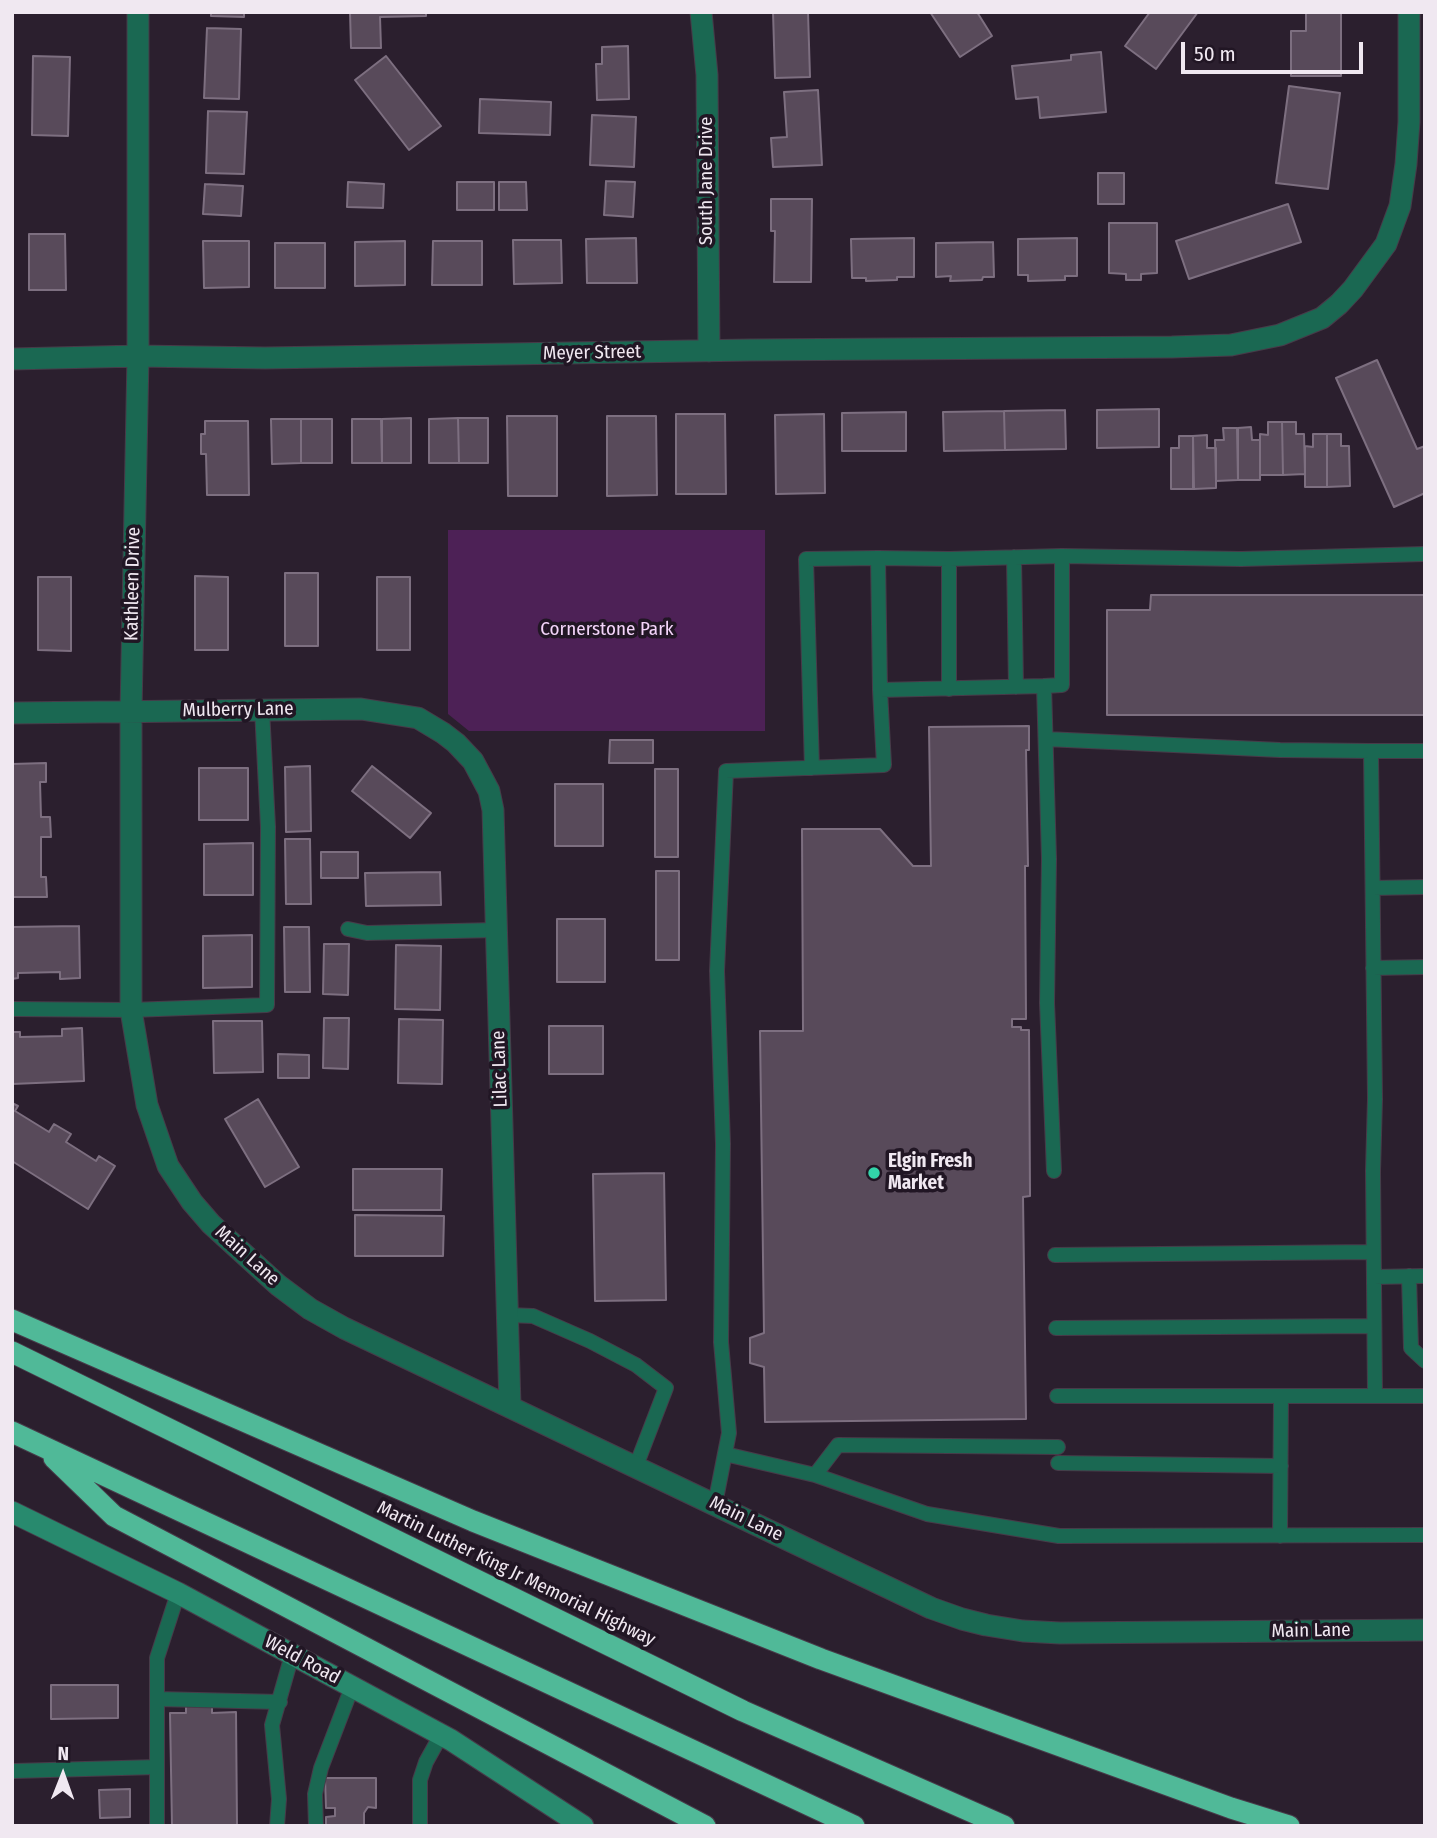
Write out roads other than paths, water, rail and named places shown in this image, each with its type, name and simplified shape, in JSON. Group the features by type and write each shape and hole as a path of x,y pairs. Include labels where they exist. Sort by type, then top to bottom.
{"highway":[{"path":"12,1320 473,1521 821,1659 1231,1808 1289,1826"},
{"name":"Martin Luther King Jr Memorial Highway","path":"12,1353 743,1711 1004,1826"},
{"path":"12,1432 854,1826"},
{"path":"42,1446 114,1516 705,1826"}],"street":[{"name":"Kathleen Drive","path":"138,12 138,356 131,712 131,1010 147,1105 163,1152"},
{"name":"South Jane Drive","path":"701,12 707,75 709,351"},
{"name":"Meyer Street","path":"12,359 1172,347 1231,345 1280,335 1322,318 1339,304 1386,244 1400,206 1406,164 1409,122 1409,12"},
{"name":"Mulberry Lane","path":"12,713 361,709 418,719 456,743"},
{"name":"Lilac Lane","path":"456,743 480,773 489,791 493,810 510,1406"},
{"name":"Main Lane","path":"163,1152 168,1166 192,1202 211,1224 278,1285 310,1308 344,1328 931,1608 986,1625 1060,1633 1425,1630"},
{"name":"Weld Road","path":"12,1512 178,1593 441,1735 583,1826"}],"lane":[{"path":"812,768 806,559 1062,556 1241,559 1425,554"},
{"path":"880,690 1062,685 1062,556"},
{"path":"1014,557 1016,687"},
{"path":"715,1504 729,1433 721,1342 723,1144 717,971 726,771 884,765 878,558"},
{"path":"949,559 949,689"},
{"path":"1044,686 1049,859 1047,1003 1054,1171"},
{"path":"12,1009 131,1010 267,1004 268,827 262,709"},
{"path":"1045,739 1280,750 1425,751"},
{"path":"1371,751 1375,1099 1374,1396"},
{"path":"1373,888 1425,887"},
{"path":"348,929 367,933 496,930"},
{"path":"1373,968 1425,967"},
{"path":"1055,1255 1373,1252"},
{"path":"1409,1276 1411,1348 1425,1362"},
{"path":"1374,1277 1425,1276"},
{"path":"508,1315 533,1317 590,1341 636,1365 666,1388 636,1466"},
{"path":"1056,1328 1374,1326"},
{"path":"1057,1396 1425,1396"},
{"path":"1280,1536 1282,1397"},
{"path":"815,1475 838,1444 1058,1447"},
{"path":"725,1454 815,1475 927,1514 1059,1536 1425,1535"},
{"path":"1058,1463 1281,1466"},
{"path":"156,1826 157,1658 178,1593"},
{"path":"277,1826 279,1798 272,1725 292,1655"},
{"path":"316,1826 315,1794 321,1768 352,1687"},
{"path":"157,1699 280,1702"},
{"path":"420,1826 419,1780 441,1735"},
{"path":"15,1771 157,1767"}],"place":[{"name":"Elgin Fresh Market","path":"874,1173"}],"park label":[{"name":"Cornerstone Park","path":"607,630"}]}
